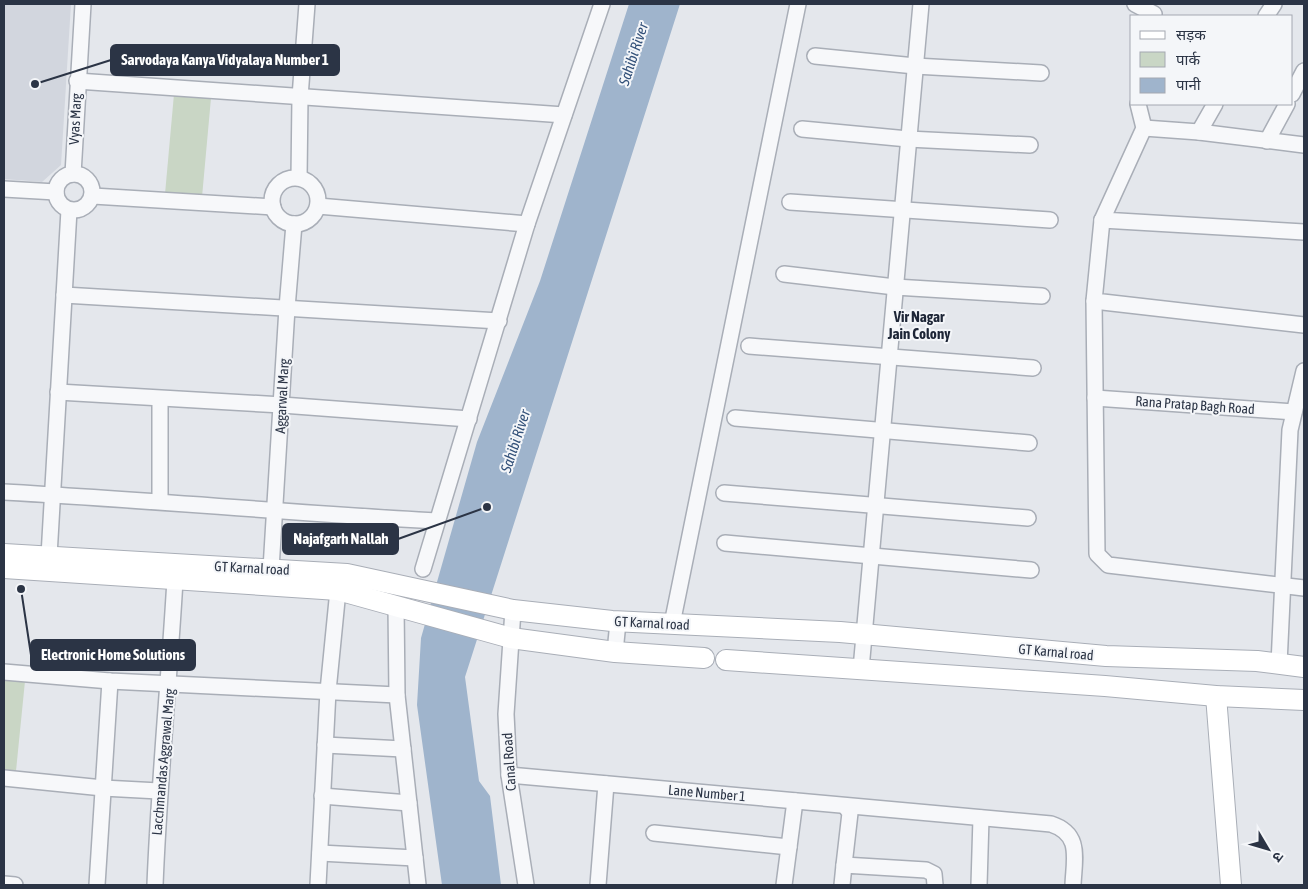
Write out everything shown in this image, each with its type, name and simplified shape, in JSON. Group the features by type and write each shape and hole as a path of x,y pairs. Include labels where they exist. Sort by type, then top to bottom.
{"main road":[{"name":"GT Karnal road","path":"4,554 347,574 513,610 618,622 864,634 1106,656 1304,666"},
{"name":"GT Karnal road","path":"4,568 338,590 511,638 615,652 704,658"},
{"path":"726,660 1105,686 1216,696 1304,700"},
{"path":"1216,696 1231,885"}],"street":[{"name":"Vyas Marg","path":"73,174 83,4"},
{"path":"299,178 300,97 307,4"},
{"path":"423,568 527,224 602,4"},
{"path":"672,624 798,4"},
{"path":"861,670 921,4"},
{"path":"1135,4 1156,11"},
{"path":"1267,15 1274,4"},
{"path":"815,56 915,66 1041,73"},
{"path":"1293,92 1304,71"},
{"path":"77,81 564,115"},
{"path":"1138,105 1144,128 1102,220 1094,301 1097,554 1108,565 1283,584 1304,588"},
{"path":"1199,132 1215,105"},
{"path":"1267,141 1286,105"},
{"path":"1144,128 1199,132 1304,145"},
{"path":"802,129 908,139 1030,145"},
{"path":"73,174 79,174 89,180 94,196 86,207 69,210 60,203 56,192 59,182 73,174"},
{"path":"290,178 299,178 308,181 314,188 318,196 318,206 309,219 294,224 279,217 273,207 272,198 275,189 281,182 290,178"},
{"path":"4,190 56,192"},
{"path":"94,196 273,207"},
{"path":"790,202 1050,220"},
{"path":"318,206 527,224"},
{"path":"49,556 69,210"},
{"path":"1102,220 1304,232"},
{"name":"Aggarwal Marg","path":"272,569 287,308 294,224"},
{"path":"784,274 895,287 1042,296"},
{"path":"64,295 499,321"},
{"path":"1094,301 1304,325"},
{"path":"749,346 1033,368"},
{"path":"1279,664 1290,430 1298,405 1304,371"},
{"path":"58,392 282,405 469,419"},
{"name":"Rana Pratap Bagh Road","path":"1095,398 1298,405"},
{"path":"160,399 160,501"},
{"path":"735,418 1029,443"},
{"path":"4,492 160,501 275,512 437,521"},
{"path":"724,493 1028,518"},
{"path":"725,543 1031,570"},
{"name":"Lacchmandas Aggrawal Marg","path":"155,885 159,791 169,684 175,580"},
{"path":"318,885 328,691 338,590"},
{"path":"403,608 397,695 418,885"},
{"name":"Canal Road","path":"513,610 506,714 509,775 526,885"},
{"path":"615,652 618,622"},
{"path":"4,672 110,681 397,695"},
{"path":"97,885 110,681"},
{"path":"325,745 403,749"},
{"name":"Lane Number 1","path":"509,775 1051,824 1061,827 1070,835 1074,846 1073,885"},
{"path":"4,778 103,788 159,791"},
{"path":"598,885 606,784"},
{"path":"322,796 409,803"},
{"path":"784,885 795,801"},
{"path":"842,885 850,813 845,806"},
{"path":"979,885 981,818"},
{"path":"654,833 789,847"},
{"path":"320,853 415,858"},
{"path":"844,865 926,870 934,874 935,885"},
{"path":"4,884 15,885"}],"shaded area":[{"path":"4,4 71,4 61,165 42,182 4,179"}],"green space":[{"path":"174,94 211,98 202,197 165,194"},
{"path":"4,679 25,681 16,771 4,770"}],"water":[{"name":"Sahibi River","path":"629,4 680,4 465,677 479,781 490,796 501,885 442,885 417,705 421,638 477,442 540,281"}],"place":[{"name":"Sarvodaya Kanya Vidyalaya Number 1","path":"35,84"},
{"name":"Najafgarh Nallah","path":"487,507"},
{"name":"Electronic Home Solutions","path":"21,589"}],"district":[{"name":"Vir Nagar Jain Colony","path":"919,324"}]}
